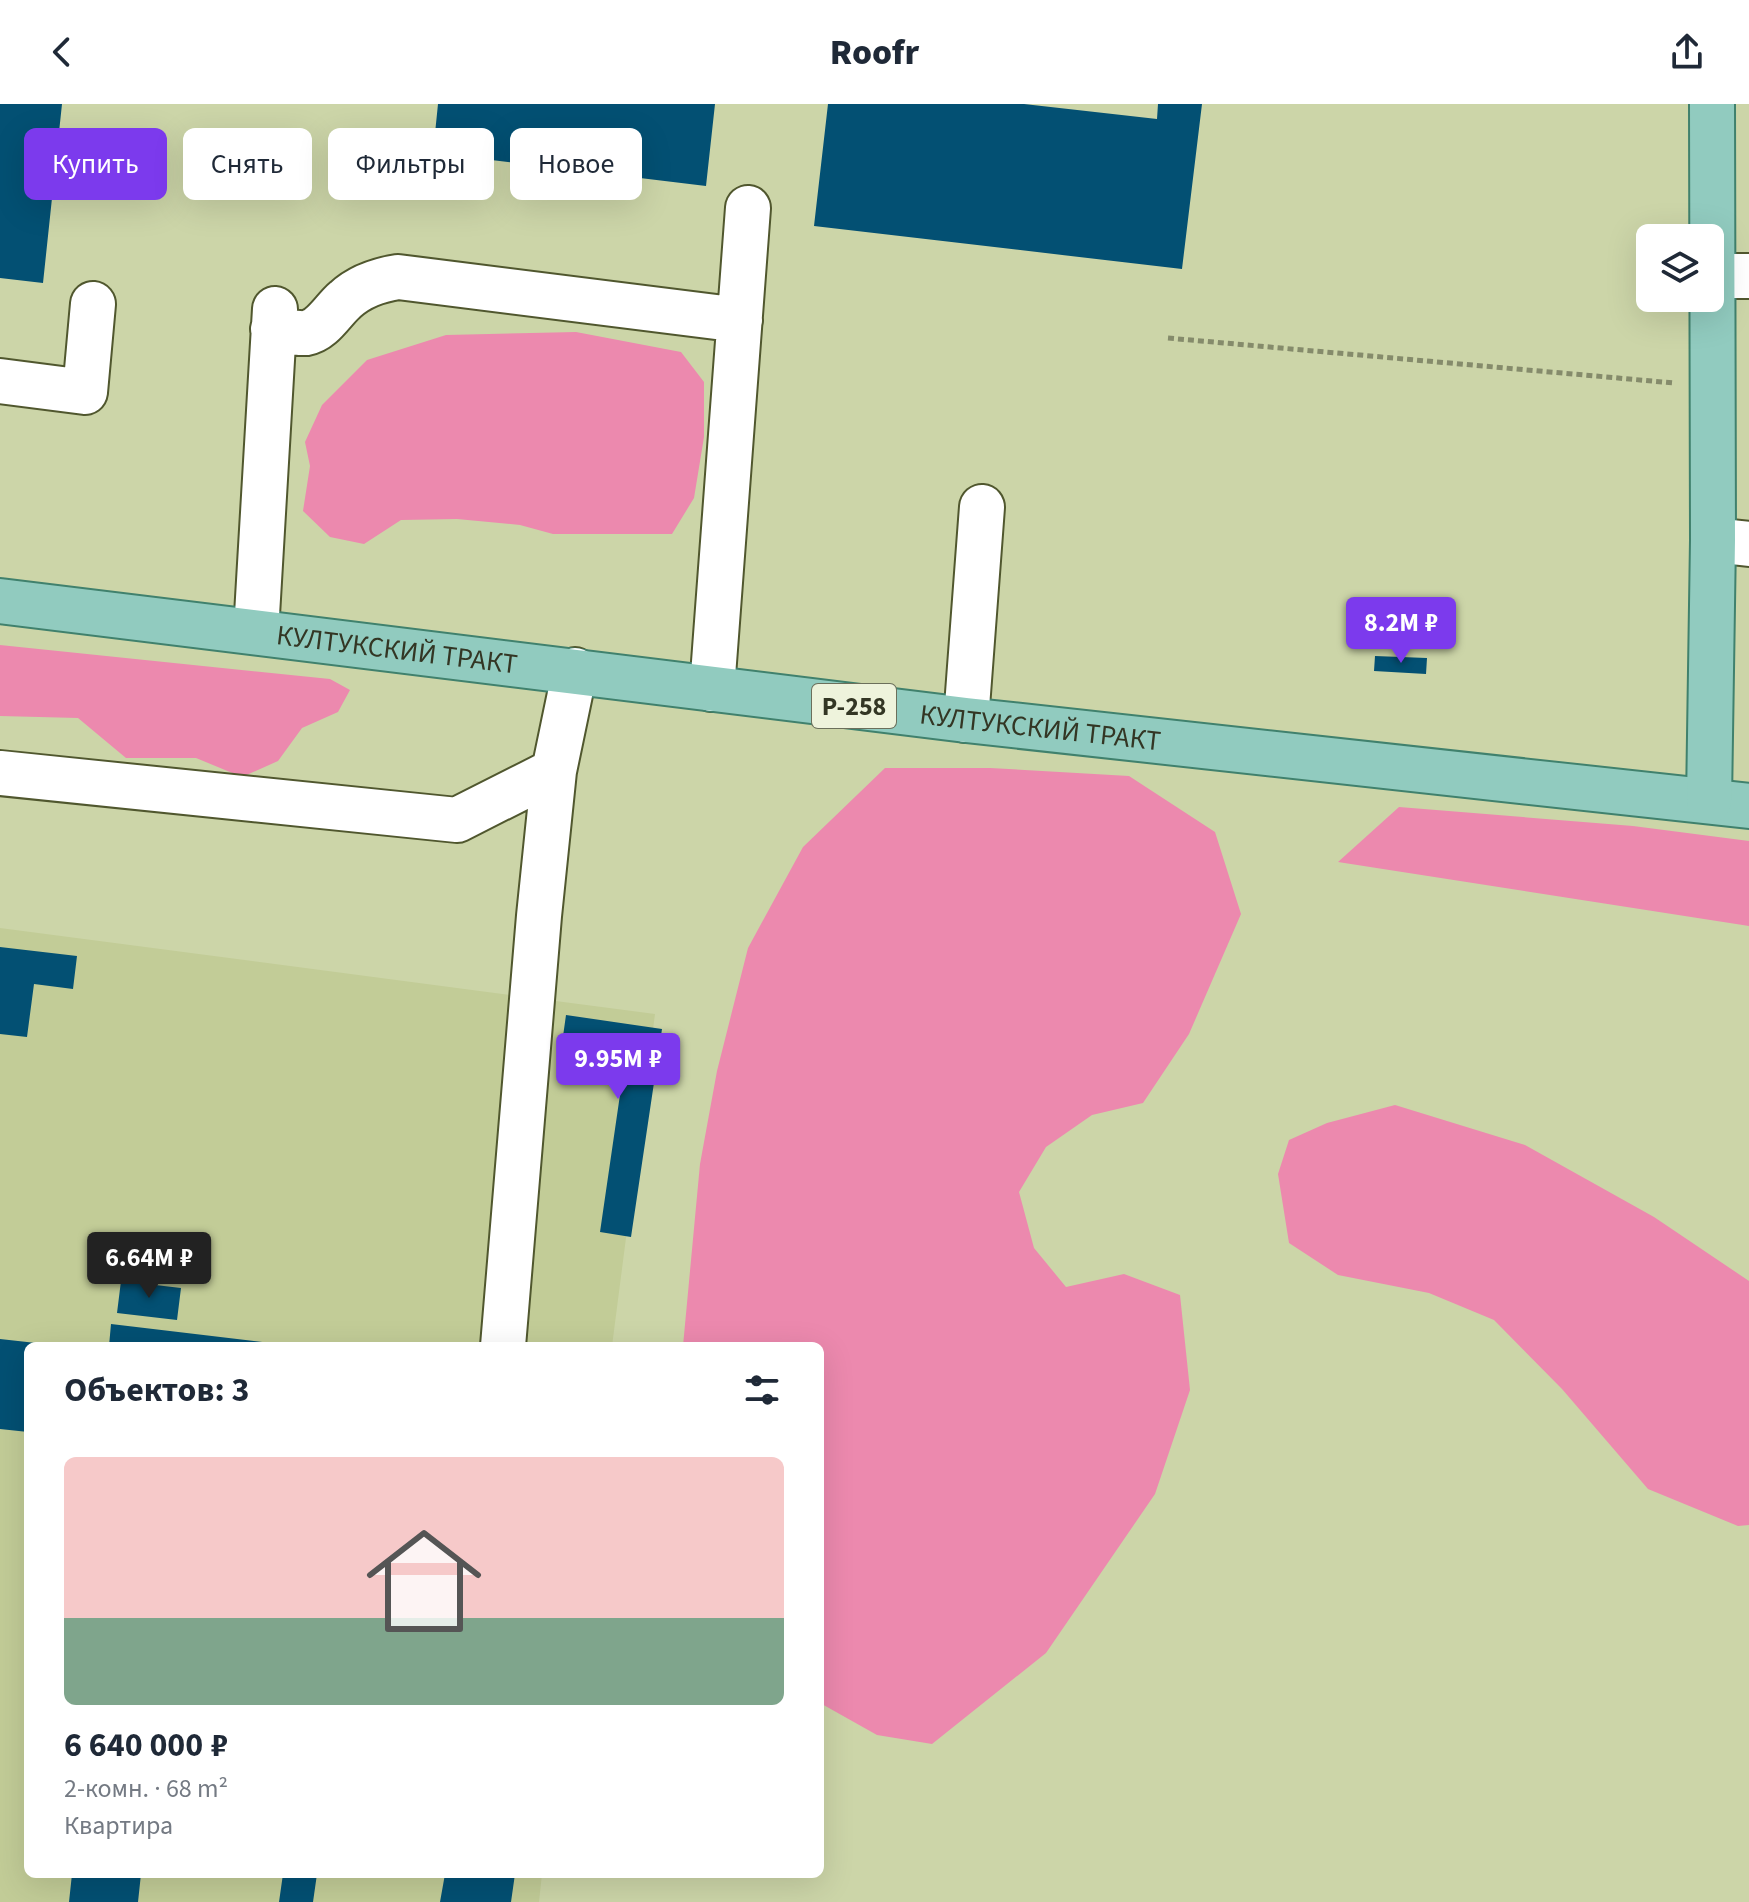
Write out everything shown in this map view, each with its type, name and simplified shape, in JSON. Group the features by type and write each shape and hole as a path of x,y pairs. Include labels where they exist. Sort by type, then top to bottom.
{"main road":[{"path":"1712,104 1731,276 1729,804"},
{"name":"КУЛТУКСКИЙ ТРАКТ","path":"0,601 966,720 1729,804"}],"lane":[{"path":"712,689 748,208"},
{"path":"256,632 274,319 307,333 322,324 361,288 379,280 398,277 740,320"},
{"path":"0,381 85,392 93,304"},
{"path":"966,720 982,507"},
{"path":"503,1342 554,771 575,670"},
{"path":"0,773 457,820 554,771"}],"path":[{"path":"1168,338 1683,383"}],"shaded area":[{"path":"576,332 681,352 704,382 704,437 694,498 672,534 553,534 520,525 457,519 401,520 364,544 330,537 303,511 310,466 305,442 322,405 367,360 446,335"},
{"path":"0,645 330,679 350,690 338,712 302,728 278,761 242,777 196,758 126,758 78,718 0,716"},
{"path":"885,768 990,768 1129,776 1215,832 1241,914 1189,1034 1143,1103 1092,1115 1046,1147 1019,1192 1034,1248 1066,1287 1124,1274 1180,1295 1190,1390 1155,1494 1046,1653 932,1744 877,1735 824,1705 824,1342 683,1342 700,1164 717,1071 748,948 803,847"},
{"path":"1399,807 1633,826 1749,841 1749,926 1338,862"},
{"path":"0,928 655,1014 613,1342 24,1342 24,1878 542,1878 539,1902 0,1902"},
{"path":"1395,1105 1525,1145 1654,1217 1749,1281 1749,1525 1738,1526 1648,1489 1562,1389 1494,1320 1429,1293 1338,1275 1289,1243 1278,1174 1289,1140 1327,1123"}],"building":[{"path":"0,104 62,104 59,128 24,128 24,200 52,200 43,283 0,278"},
{"path":"438,104 715,104 706,186 642,178 642,128 510,128 510,162 494,160 494,128 436,128"},
{"path":"828,104 1024,104 1157,119 1158,104 1202,104 1182,269 814,226"},
{"path":"1375,656 1427,658 1426,674 1374,671"},
{"path":"0,947 77,956 73,989 34,984 27,1037 0,1034"},
{"path":"566,1015 662,1029 631,1237 600,1232 622,1081 558,1072"},
{"path":"121,1281 181,1288 177,1320 117,1313"},
{"path":"111,1324 262,1342 109,1342"},
{"path":"0,1339 27,1342 24,1342 24,1432 0,1429"},
{"path":"72,1878 141,1878 138,1902 69,1902"},
{"path":"282,1878 316,1878 313,1902 279,1902"},
{"path":"444,1878 514,1878 511,1902 440,1902"}]}
